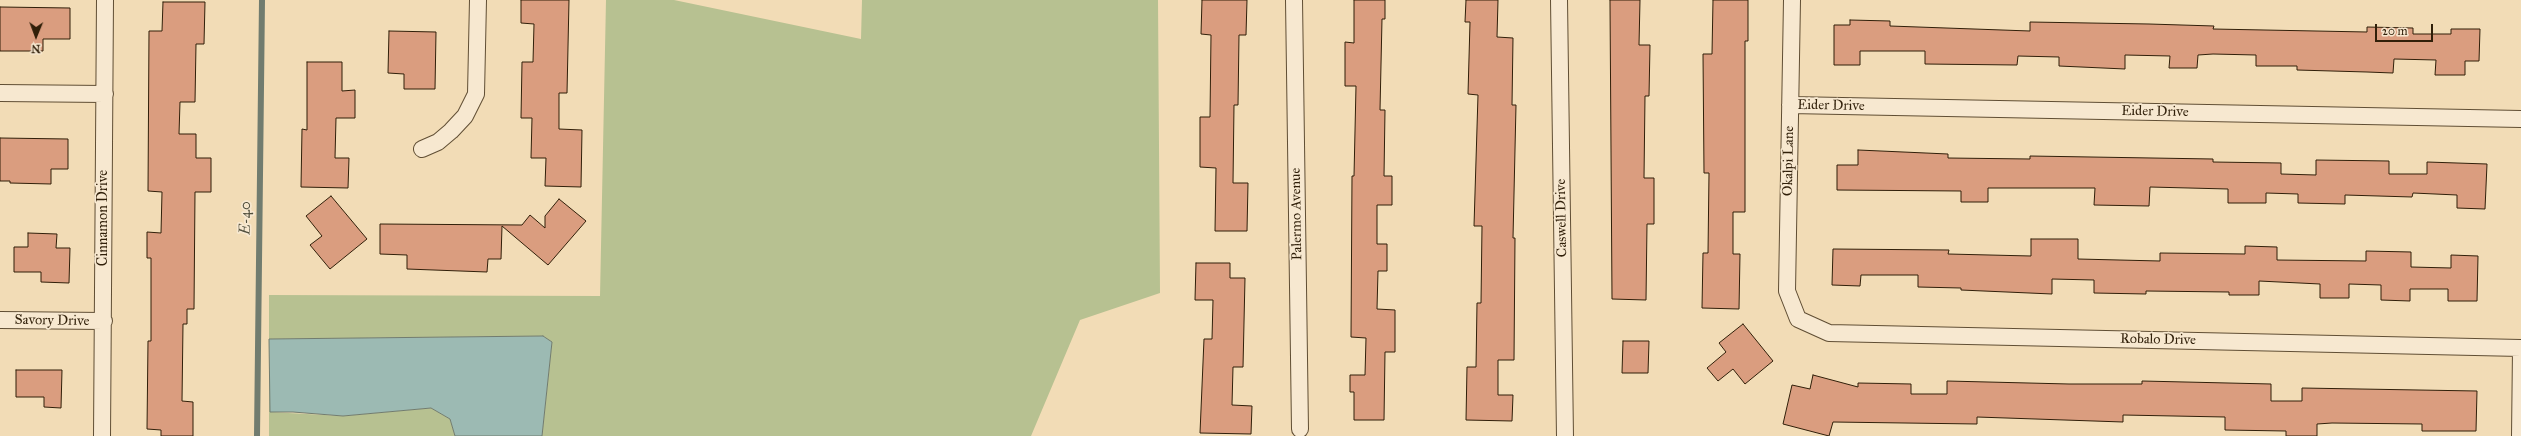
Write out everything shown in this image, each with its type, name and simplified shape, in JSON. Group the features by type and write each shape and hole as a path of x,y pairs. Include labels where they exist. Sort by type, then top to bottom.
{"street":[{"name":"Cinnamon Drive","path":"102,436 106,0"},
{"path":"422,149 438,142 451,131 465,116 476,94 478,0"},
{"name":"Palermo Avenue","path":"1294,0 1300,429"},
{"name":"Caswell Drive","path":"1559,0 1565,436"},
{"name":"Okalpi Lane","path":"1792,0 1787,291 1798,320"},
{"path":"0,93 104,94"},
{"name":"Eider Drive","path":"1790,105 2521,119"},
{"name":"Savory Drive","path":"0,320 104,322"},
{"name":"Robalo Drive","path":"1798,320 1829,333 2521,348"},
{"path":"2520,436 2521,348"}],"green space":[{"path":"606,0 674,0 861,39 862,0 1158,0 1160,293 1080,320 1031,436 542,436 552,342 543,336 269,339 269,295 600,296"},
{"path":"269,339 270,412 343,416 431,408 450,419 455,436 269,436"}],"water":[{"path":"543,336 552,342 542,436 455,436 450,419 431,408 343,416 293,412 270,412 269,339"}],"building":[{"path":"521,0 569,0 567,93 559,93 559,129 582,130 581,187 545,186 546,158 531,158 532,118 521,118 522,62 533,62 534,24 521,23"},
{"path":"1202,0 1247,0 1246,35 1239,35 1238,105 1234,105 1233,183 1248,183 1247,231 1215,231 1216,168 1200,167 1200,117 1210,117 1211,35 1201,34"},
{"path":"1354,0 1385,0 1385,19 1382,19 1380,110 1385,110 1384,176 1392,176 1392,205 1377,205 1377,244 1387,244 1387,271 1378,271 1377,309 1395,310 1395,352 1385,352 1384,420 1354,420 1354,392 1350,392 1350,375 1365,375 1366,338 1351,337 1352,176 1354,176 1356,86 1345,86 1345,42 1354,43"},
{"path":"1466,0 1498,0 1497,37 1513,38 1512,105 1516,105 1513,238 1515,238 1514,360 1498,360 1498,395 1513,395 1512,421 1466,420 1467,367 1476,367 1477,303 1481,303 1482,226 1474,226 1478,95 1468,94 1470,22 1465,22"},
{"path":"1610,0 1640,0 1639,45 1650,45 1649,96 1645,96 1644,178 1654,178 1654,224 1647,224 1646,300 1612,299"},
{"path":"1713,0 1748,0 1748,41 1745,41 1745,212 1733,212 1733,254 1740,254 1739,309 1702,308 1703,253 1708,253 1709,173 1704,173 1703,54 1712,54"},
{"path":"163,2 205,2 204,44 196,44 195,102 180,102 179,134 196,134 196,158 211,158 211,192 195,192 194,309 187,309 187,324 183,324 182,401 193,402 193,436 161,436 161,430 147,429 148,341 151,341 151,258 147,258 147,232 161,233 162,192 148,191 149,31 162,31"},
{"path":"0,7 70,8 70,39 43,39 43,51 0,51"},
{"path":"1850,20 1890,21 1890,26 2030,31 2030,22 2214,26 2213,29 2367,32 2367,27 2413,28 2413,34 2451,34 2451,29 2480,29 2479,61 2465,61 2465,75 2435,75 2436,60 2394,59 2393,73 2297,70 2297,66 2256,66 2256,55 2213,54 2198,55 2197,68 2169,68 2170,56 2125,55 2125,69 2059,66 2059,57 2018,56 2017,65 1925,64 1925,51 1860,51 1860,65 1834,65 1834,25 1850,25"},
{"path":"389,31 436,32 435,89 404,89 404,74 388,73"},
{"path":"307,62 342,62 342,91 355,90 355,118 336,118 335,158 349,158 348,188 301,187 302,129 307,130"},
{"path":"0,138 68,139 68,169 51,169 51,184 10,183 10,181 0,181"},
{"path":"1858,150 1948,154 1948,158 2030,159 2030,156 2213,159 2213,162 2281,163 2281,174 2316,175 2316,160 2389,161 2389,174 2427,174 2427,162 2487,164 2485,209 2457,208 2457,195 2413,193 2412,197 2345,195 2345,204 2298,203 2298,194 2266,193 2266,203 2228,203 2228,189 2150,187 2149,206 2094,205 2095,188 1988,188 1988,202 1961,202 1961,191 1837,190 1837,165 1858,165"},
{"path":"331,196 367,239 330,269 310,245 322,236 306,216"},
{"path":"559,199 586,221 548,265 502,226 501,259 488,259 487,272 407,269 407,255 380,254 380,224 522,225 530,215 545,228 545,216"},
{"path":"28,233 57,234 56,248 70,248 69,283 41,282 41,272 14,272 14,247 28,247"},
{"path":"2031,239 2078,239 2078,259 2160,261 2160,253 2245,254 2245,246 2277,247 2277,260 2366,261 2366,251 2411,252 2411,267 2451,268 2451,255 2478,256 2477,301 2448,301 2448,289 2410,289 2410,301 2381,300 2381,285 2349,284 2349,298 2320,298 2320,284 2259,281 2259,295 2229,295 2229,292 2146,291 2146,294 2094,293 2094,280 2052,279 2052,294 1961,290 1961,288 1918,287 1918,275 1861,275 1860,286 1832,285 1833,249 1949,250 1948,254 2031,256"},
{"path":"1196,263 1230,263 1230,278 1245,278 1243,367 1233,367 1232,405 1252,406 1251,434 1200,433 1204,339 1212,339 1213,300 1195,300"},
{"path":"1743,324 1773,361 1745,384 1733,369 1718,381 1707,368 1726,352 1719,343"},
{"path":"1623,341 1649,341 1648,373 1622,373"},
{"path":"16,370 62,370 61,408 44,407 44,397 16,397"},
{"path":"1813,375 1858,387 1858,383 1911,384 1911,394 1947,394 1947,381 2069,384 2142,384 2142,381 2271,384 2271,401 2302,401 2302,388 2477,391 2476,431 2422,431 2422,424 2332,423 2317,424 2317,436 2286,436 2286,431 2225,430 2225,417 2123,415 2123,422 1977,417 1977,424 1833,422 1829,436 1783,424 1792,385 1810,389"}],"waterway":[{"name":"E-40","path":"257,436 262,0"}]}
